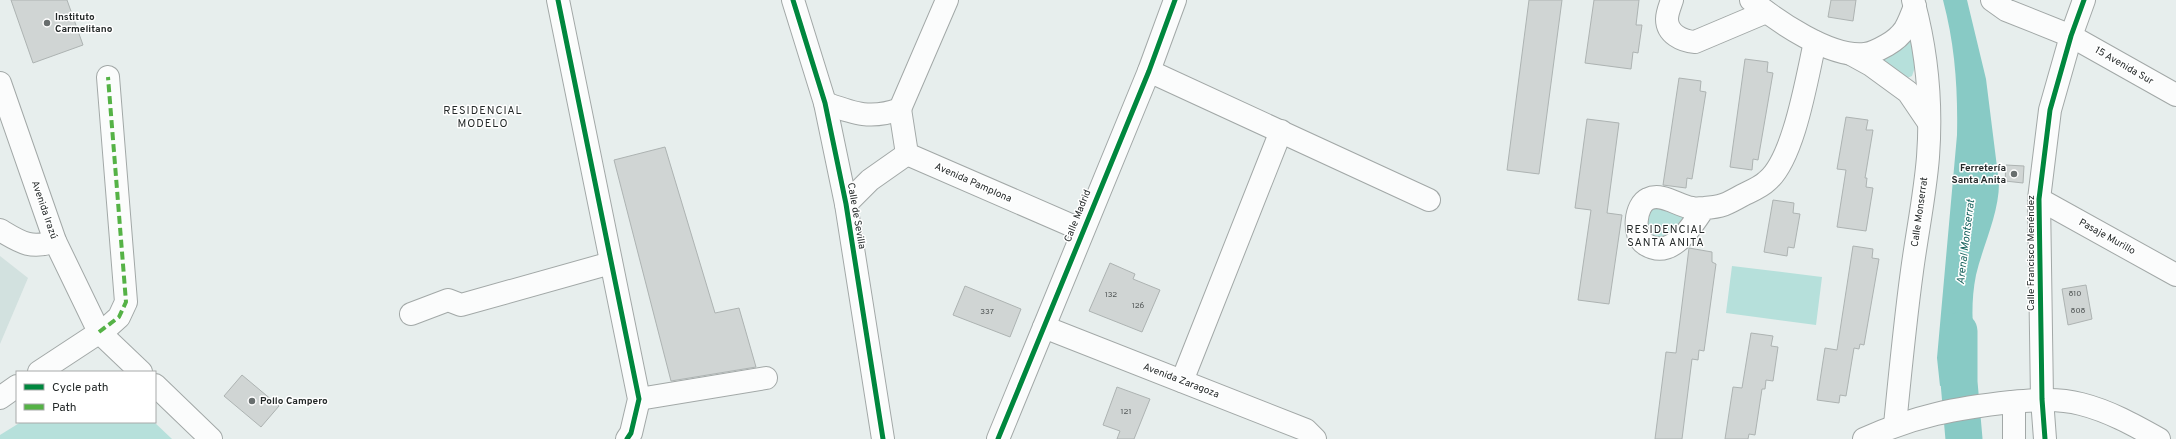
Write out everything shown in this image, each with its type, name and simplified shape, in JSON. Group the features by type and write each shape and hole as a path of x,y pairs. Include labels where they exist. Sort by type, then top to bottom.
{"street":[{"path":"558,0 639,399 631,433 627,439"},
{"name":"Calle de Sevilla","path":"793,0 825,103 846,204 879,433"},
{"path":"846,204 870,180 907,154 900,109 947,0"},
{"name":"Calle Madrid","path":"998,439 1082,230 1149,71 1176,0"},
{"path":"1672,0 1667,19 1669,27 1673,34 1687,41 1695,42 1758,6 1815,42 1851,54 1872,65 1908,92 1928,122"},
{"name":"15 Avenida Sur","path":"1992,0 2006,10 2071,36 2176,96"},
{"name":"Calle Francisco Menéndez","path":"2046,439 2042,399 2039,199 2050,110 2071,36 2084,0"},
{"path":"1851,54 1865,54 1878,51 1893,42 1905,29 1914,3"},
{"name":"Calle Monserrat","path":"1894,425 1928,157 1927,69 1922,34 1914,3"},
{"path":"1704,208 1722,207 1768,181 1784,158 1804,91 1815,42"},
{"path":"1149,71 1429,200"},
{"path":"40,371 119,317 126,302 108,77"},
{"name":"Avenida Irazú","path":"0,83 55,241 99,332"},
{"path":"825,103 852,112 871,116 885,114 900,109"},
{"path":"1182,381 1281,131"},
{"name":"Avenida Pamplona","path":"907,154 1082,230"},
{"name":"Pasaje Murillo","path":"2039,199 2176,275"},
{"path":"0,230 30,246 44,245 55,241"},
{"path":"411,314 448,300 461,305 611,263"},
{"name":"Avenida Zaragoza","path":"1044,327 1306,430 1315,439"},
{"path":"99,332 140,371"},
{"path":"639,399 766,378"},
{"path":"0,398 16,387"},
{"path":"156,387 211,439"},
{"path":"1864,439 1894,425 1928,414 2042,399 2064,400 2091,406 2128,421 2159,439"},
{"path":"2006,403 2014,439"}],"shaded area":[{"path":"1910,34 1916,64 1912,76 1907,78 1879,59"},
{"path":"1661,207 1691,214 1675,234 1654,240 1649,232 1648,220 1653,208"},
{"path":"0,256 28,278 0,344"},
{"path":"1732,266 1822,277 1816,325 1726,313"},
{"path":"19,423 155,423 172,439 0,439 0,435"}],"water":[{"name":"Arenal Montserrat","path":"1943,0 1967,0 1986,79 1999,183 1994,218 1979,264 1974,288 1972,313 1977,378 1940,386 1937,358 1957,135 1955,67"}],"building":[{"name":"Instituto Carmelitano","path":"11,0 67,0 83,45 33,63"},
{"path":"1529,0 1562,0 1539,174 1507,170"},
{"path":"1594,0 1639,0 1636,25 1642,25 1638,53 1633,52 1631,69 1585,63"},
{"path":"1831,0 1856,0 1853,21 1828,17"},
{"path":"1745,59 1768,62 1767,72 1773,73 1758,160 1753,159 1752,170 1730,167"},
{"path":"1679,78 1701,81 1700,91 1706,92 1692,179 1687,178 1686,188 1663,185"},
{"path":"1846,117 1868,120 1866,130 1873,130 1865,178 1867,178 1866,187 1873,188 1866,231 1837,227 1846,170 1837,169"},
{"path":"1587,119 1619,123 1607,213 1622,215 1609,304 1578,300 1591,210 1575,208"},
{"path":"665,147 715,313 739,308 756,367 671,381 614,160"},
{"name":"Ferretería Santa Anita","path":"2006,165 2024,166 2023,183 2005,181"},
{"path":"1773,200 1794,203 1793,213 1800,214 1794,248 1788,247 1787,256 1764,252"},
{"path":"1853,246 1873,249 1872,258 1879,259 1864,345 1860,344 1859,349 1854,348 1846,396 1840,395 1839,403 1817,400 1825,348 1837,350"},
{"path":"1689,248 1712,252 1712,262 1716,264 1704,351 1699,350 1698,360 1692,359 1682,439 1655,439 1666,352 1676,353"},
{"path":"1110,263 1135,274 1133,279 1160,290 1142,332 1089,311"},
{"path":"2086,285 2092,319 2068,325 2062,289"},
{"path":"965,286 1021,309 1010,337 953,315"},
{"path":"1751,333 1773,336 1771,346 1778,347 1773,381 1766,380 1765,389 1762,389 1755,435 1749,434 1748,439 1725,439 1733,387 1742,388"},
{"name":"Pollo Campero","path":"242,375 279,406 261,427 224,396"},
{"path":"1117,387 1150,399 1134,439 1117,439 1120,431 1103,425"}],"waterway":[{"name":"Arenal Montserrat","path":"1959,331 1959,382 1964,439"}],"marked path":[{"path":"99,332 119,317 126,302 108,77"}],"cycle path":[{"path":"558,0 639,399 631,433 627,439"},
{"path":"793,0 825,103 846,204 883,439"},
{"path":"998,439 1149,71 1175,0"},
{"path":"2045,439 2042,399 2039,199 2050,110 2071,36 2084,0"}],"place":[{"name":"Instituto Carmelitano","path":"47,23"},
{"name":"Ferretería Santa Anita","path":"2014,174"},
{"name":"Pollo Campero","path":"252,401"}],"district":[{"name":"RESIDENCIAL MODELO","path":"483,117"},
{"name":"RESIDENCIAL SANTA ANITA","path":"1666,236"}]}
